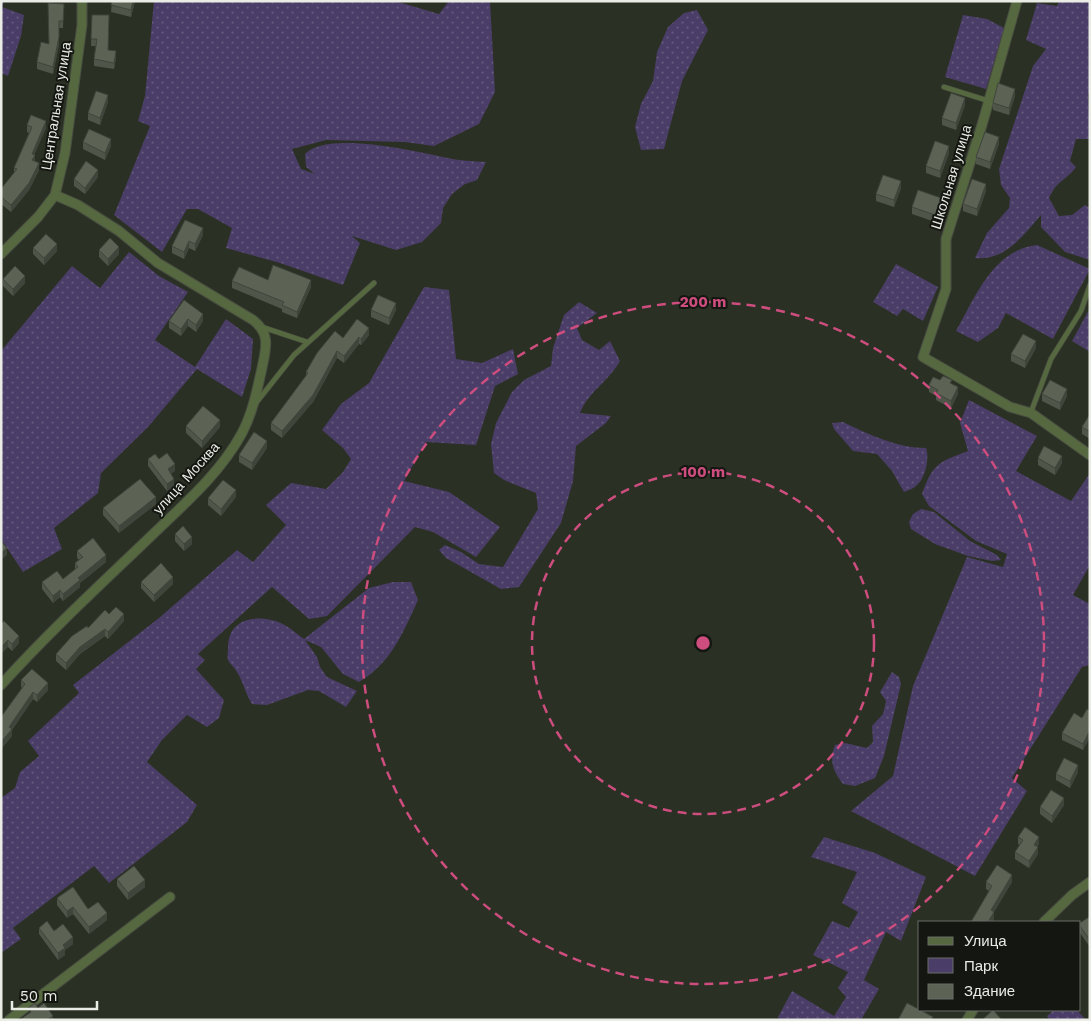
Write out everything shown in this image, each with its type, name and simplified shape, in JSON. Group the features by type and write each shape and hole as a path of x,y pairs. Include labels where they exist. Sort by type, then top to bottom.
{"street":[{"name":"Центральная улица","path":"1,254 38,217 55,195 65,153 82,25 82,1"},
{"name":"Школьная улица","path":"1016,1 989,101 946,239 946,290 923,357 1010,407 1031,413 1090,456"},
{"path":"55,195 78,205 111,226 158,263 262,327"},
{"name":"улица Москва","path":"1,685 32,652 191,497 225,459 242,433 254,406 266,338 262,327"},
{"path":"1045,921 1072,895 1090,882"},
{"path":"9,1020 170,897"}],"lane":[{"path":"944,87 989,101"},
{"path":"254,406 294,354 374,283"},
{"path":"1031,413 1051,359 1081,311 1090,285"},
{"path":"262,327 307,342"}],"green space":[{"path":"1,1 4,1 2,7 24,15 21,36 8,76 1,73"},
{"path":"154,1 395,1 439,14 449,1 490,1 495,92 479,124 434,146 405,142 326,140 292,149 301,169 315,174 306,167 305,154 317,147 352,143 396,148 457,160 486,162 477,180 465,184 452,194 443,208 441,223 422,242 396,250 352,236 360,243 343,285 280,263 226,248 232,228 198,209 187,209 162,252 114,215 150,126 138,121 145,96"},
{"path":"1059,1 1090,1 1090,93 1088,94 1090,139 1076,139 1070,161 1076,167 1056,187 1049,198 1059,216 1072,215 1085,205 1090,208 1090,260 1065,252 1041,227 1041,215 1012,246 995,256 975,258 987,233 1009,208 1010,198 1001,185 999,169 1033,66 1046,49 1026,40 1037,3 1057,6"},
{"path":"697,10 708,30 682,81 664,149 641,150 635,127 641,104 653,81 657,52 668,27 684,13"},
{"path":"963,15 987,19 1004,28 986,89 945,77"},
{"path":"1037,245 1090,269 1053,339 1006,313 998,328 978,342 956,331 979,290 997,265 1022,249"},
{"path":"129,252 159,276 188,292 155,340 195,367 226,319 253,339 251,369 242,397 197,369 148,427 101,473 98,493 54,528 62,549 23,572 1,539 1,351 72,266 100,288"},
{"path":"896,264 938,287 923,321 903,309 897,316 873,302"},
{"path":"424,287 449,290 456,359 482,363 513,349 518,374 495,386 476,445 426,442 404,481 449,492 500,527 476,557 433,532 415,527 327,616 309,619 272,587 198,654 205,660 196,669 224,700 219,718 207,727 187,715 162,740 147,762 197,805 187,822 109,883 94,866 13,928 21,939 1,953 1,798 15,788 20,772 39,756 28,741 79,693 73,685 159,618 237,550 253,562 286,525 266,505 291,483 326,489 343,472 351,459 343,448 322,430 341,404 369,383"},
{"path":"579,302 597,313 577,328 582,340 599,350 610,341 620,361 588,399 580,413 611,416 606,423 576,446 573,481 561,523 519,587 501,589 446,558 439,550 445,545 461,552 479,564 503,567 538,509 536,493 504,480 494,473 491,444 496,423 512,392 524,380 551,366 553,348 564,315"},
{"path":"1090,308 1090,352 1072,341"},
{"path":"969,400 1037,436 1016,471 1071,501 1090,473 1090,565 1073,595 1090,604 1090,665 1082,667 1012,778 1027,791 975,876 851,811 893,776 913,686 967,557 1003,567 1007,554 976,541 929,506 922,494 930,476 938,465 968,451 960,423"},
{"path":"843,422 872,436 894,443 926,448 927,463 919,483 904,492 892,471 877,454 853,451 834,429 832,423"},
{"path":"921,509 934,512 970,541 997,555 1001,560 992,561 968,556 935,544 911,529 909,522 913,514"},
{"path":"393,582 411,582 418,600 401,635 388,656 380,666 359,682 343,674 321,647 305,640 317,657 320,667 327,677 357,691 346,707 319,691 308,690 267,705 252,704 238,673 228,659 229,639 235,627 247,620 271,620 284,625 304,639 369,588"},
{"path":"892,672 899,677 901,684 884,756 875,778 855,786 843,784 833,766 832,756 835,745 845,743 867,748 873,742 872,726 883,714 886,701 880,692"},
{"path":"824,837 875,853 926,877 901,941 886,932 864,980 879,989 861,1020 780,1020 778,1017 792,991 834,1016 846,997 838,988 848,972 813,955 832,921 849,928 858,912 842,903 857,872 811,857"},
{"path":"1053,1011 1078,1011 1086,1020 1050,1020 1047,1016"}],"building":[{"path":"112,1 133,1 131,10 111,5"},
{"path":"48,3 64,4 63,21 59,21 59,37 53,67 37,62 41,42 49,44"},
{"path":"92,15 109,15 108,50 116,51 114,63 94,59 97,39 91,39"},
{"path":"998,83 1015,89 1009,108 993,103"},
{"path":"96,91 108,95 100,118 88,113"},
{"path":"951,93 965,98 956,123 942,118"},
{"path":"31,115 46,121 32,154 35,155 32,160 39,163 29,183 11,205 1,197 1,189 17,169 14,168 32,127 27,125"},
{"path":"89,129 111,139 105,153 83,142"},
{"path":"985,132 999,137 990,162 976,157"},
{"path":"935,141 949,146 940,171 926,166"},
{"path":"86,161 98,170 85,188 74,179"},
{"path":"883,175 901,181 894,200 876,194"},
{"path":"972,179 986,184 977,209 963,204"},
{"path":"918,190 941,198 935,215 912,207"},
{"path":"185,220 203,228 195,244 189,241 184,252 172,246"},
{"path":"46,234 57,244 44,258 33,248"},
{"path":"110,238 119,247 108,259 99,250"},
{"path":"273,265 311,280 297,312 282,305 284,302 232,281 239,267 268,280"},
{"path":"15,266 25,276 13,289 3,279"},
{"path":"378,295 396,303 389,318 371,310"},
{"path":"184,300 203,314 196,325 188,319 181,329 169,321"},
{"path":"357,319 369,328 361,339 359,337 344,356 337,351 313,395 282,431 271,423 308,373 306,372 317,353 335,331 343,338"},
{"path":"1023,334 1036,341 1025,361 1011,354"},
{"path":"943,376 952,380 950,383 958,387 951,401 936,393 938,390 929,385 933,377 940,380"},
{"path":"1050,380 1067,389 1060,403 1042,394"},
{"path":"203,406 220,420 202,441 186,426"},
{"path":"1090,414 1090,432 1082,427"},
{"path":"254,432 267,441 252,463 239,455"},
{"path":"1044,446 1062,456 1055,468 1038,458"},
{"path":"167,453 175,464 168,469 174,479 167,484 148,459 155,454 159,459"},
{"path":"140,479 156,497 119,526 103,508"},
{"path":"223,480 236,490 221,509 208,498"},
{"path":"183,526 192,537 184,544 175,534"},
{"path":"93,538 106,555 78,578 80,580 63,594 60,590 53,596 42,582 57,571 63,579 78,567 75,563 83,557 77,551"},
{"path":"1,541 7,548 1,553"},
{"path":"161,563 173,577 154,595 141,582"},
{"path":"116,607 124,614 108,632 105,629 80,647 66,663 56,654 72,636 87,626 88,628 105,610 109,614"},
{"path":"4,621 19,636 12,644 8,640 1,647 1,624"},
{"path":"32,669 48,683 37,695 33,692 9,727 12,729 1,742 1,717 25,684 21,680"},
{"path":"1087,709 1090,711 1090,730 1083,744 1062,733 1074,713 1082,718"},
{"path":"1064,758 1078,765 1070,781 1056,774"},
{"path":"1051,790 1064,798 1052,816 1040,807"},
{"path":"1025,827 1039,837 1034,845 1038,847 1029,861 1015,852 1023,840 1018,837"},
{"path":"997,865 1012,875 991,910 994,912 989,921 972,921 992,886 986,882"},
{"path":"134,866 145,880 128,893 117,879"},
{"path":"73,887 88,909 98,902 107,913 89,927 73,907 67,911 57,898"},
{"path":"1090,918 1090,940 1081,927 1081,922"},
{"path":"47,921 54,931 63,924 73,937 63,945 65,948 58,953 39,928"},
{"path":"35,1003 38,1008 44,1003 53,1016 47,1020 22,1020 31,1012 28,1008"},
{"path":"907,1003 918,1009 918,1011 933,1017 931,1020 898,1020"},
{"path":"994,1011 1002,1020 982,1020"}]}
